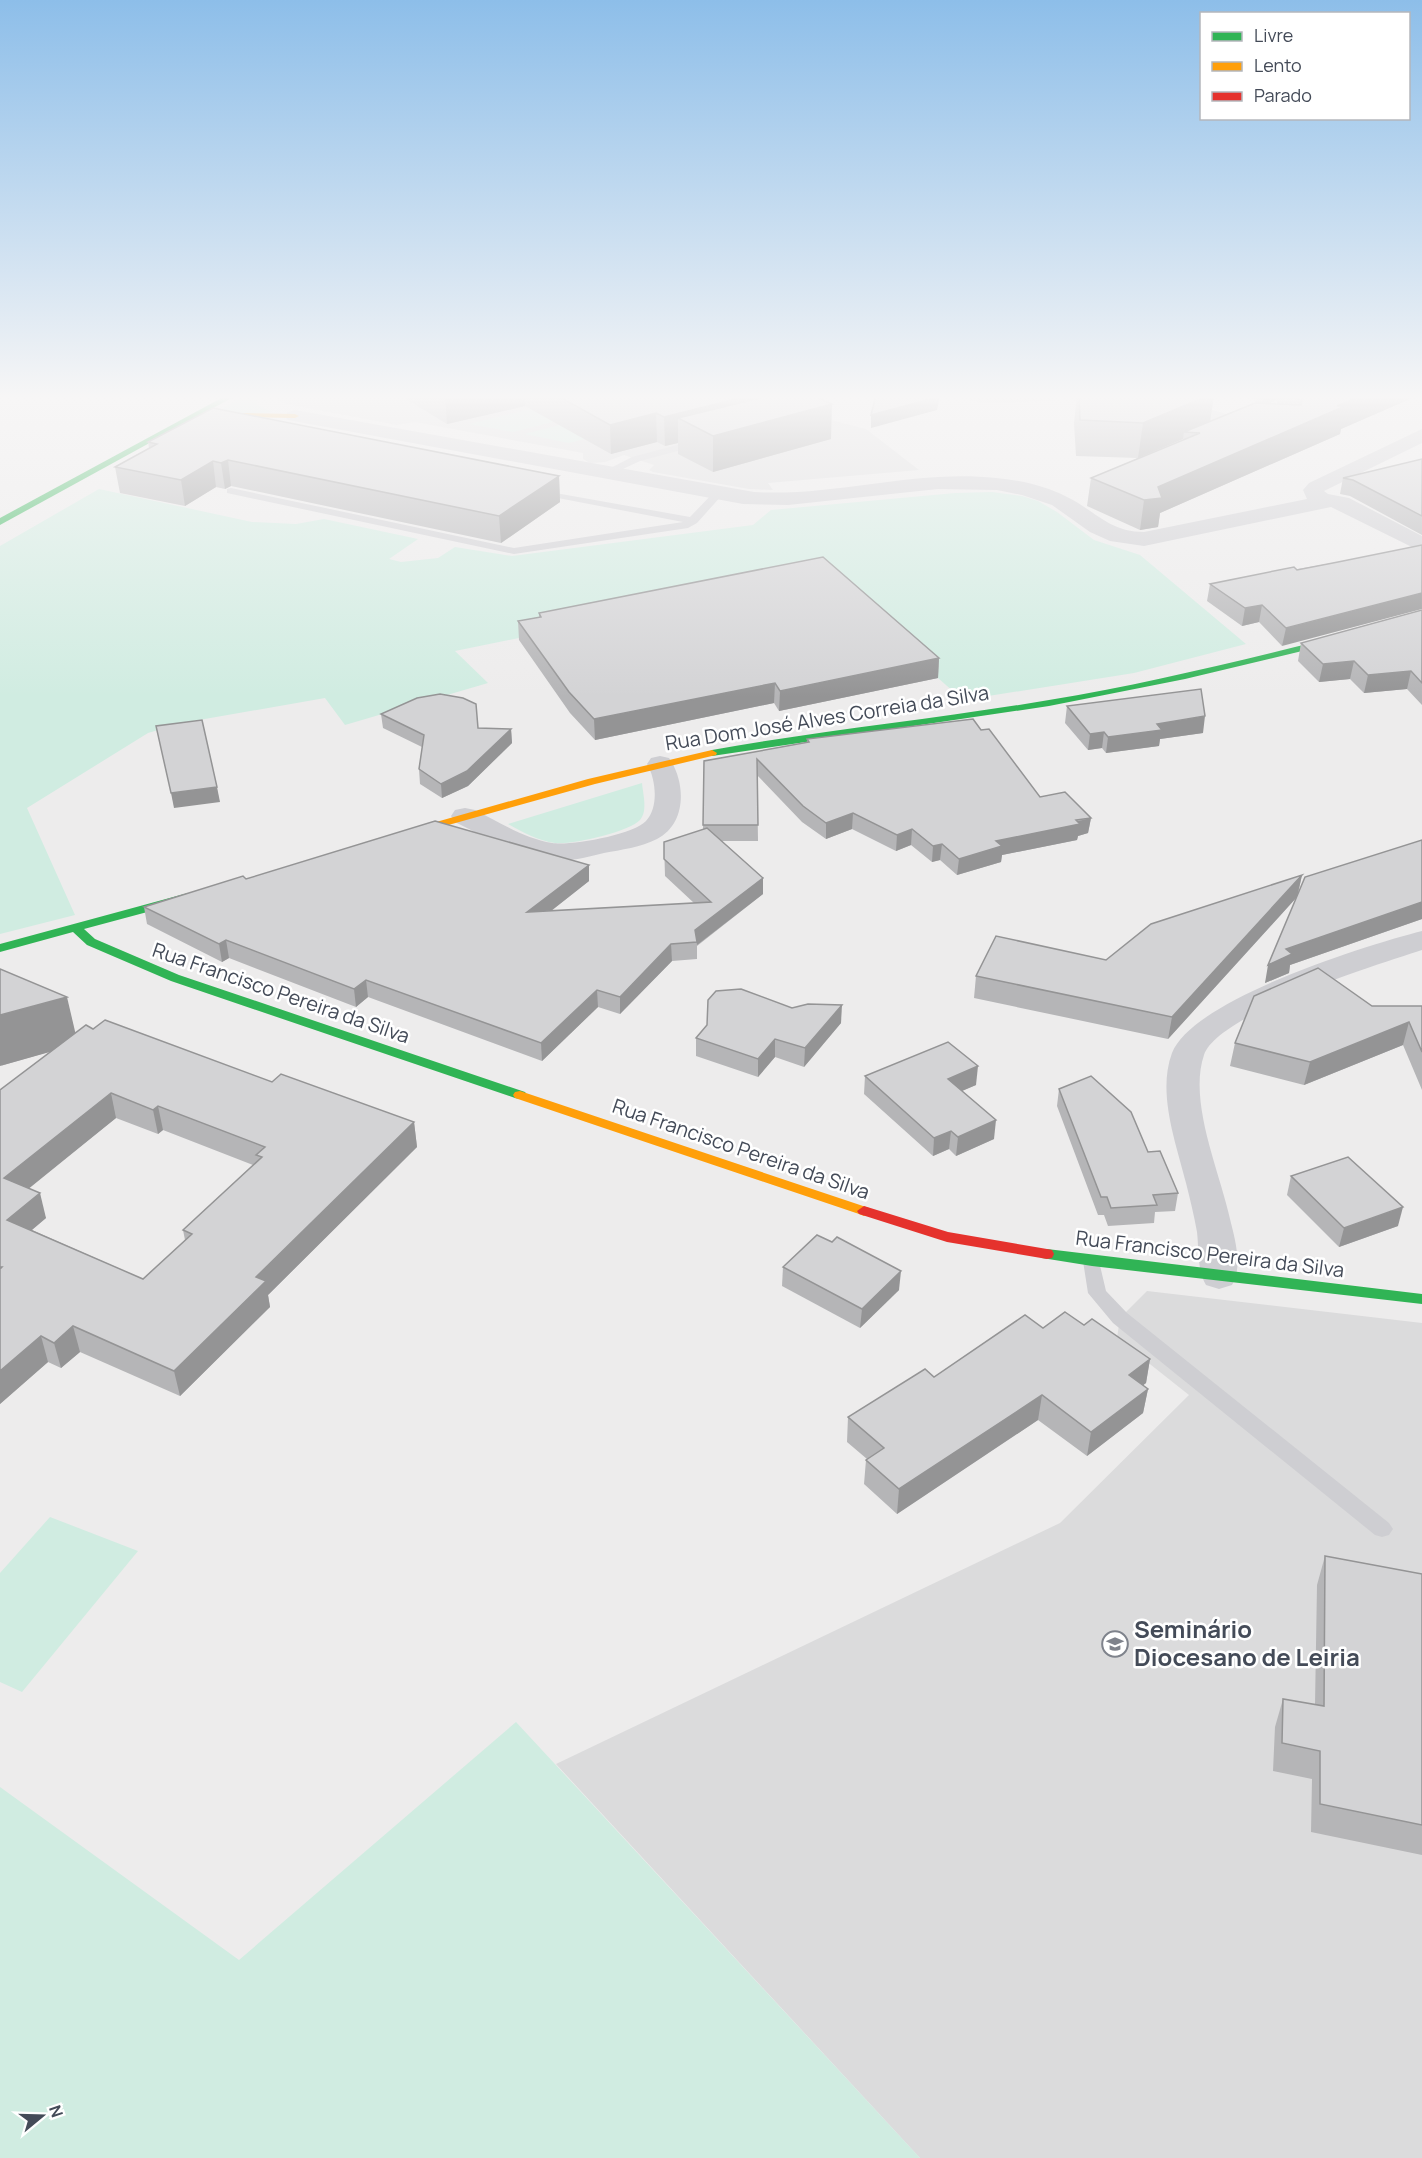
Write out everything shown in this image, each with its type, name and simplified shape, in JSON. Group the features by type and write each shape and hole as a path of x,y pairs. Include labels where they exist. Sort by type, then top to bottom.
{"main road":[{"path":"0,522 48,496"},
{"name":"Rua Dom José Alves Correia da Silva","path":"386,839 608,776 660,764 809,736 1047,703 1190,677 1261,661 1422,617"},
{"path":"0,948 197,894"},
{"name":"Rua Francisco Pereira da Silva","path":"77,928 91,942 175,978 899,1223 947,1237 1092,1261 1422,1299"}],"street":[{"path":"742,496 788,499 822,496"},
{"path":"1043,496 1060,502 1106,533 1118,538 1134,540 1323,501 1341,502 1422,545"},
{"path":"1060,502 1074,496"},
{"path":"1316,496 1323,501"},
{"path":"465,816 526,845 556,852 583,849 649,832 663,818 668,790 667,772 660,764"},
{"path":"1219,1275 1219,1248 1184,1094 1189,1051 1201,1036 1220,1021 1247,1006 1422,940"}],"lane":[{"path":"253,496 514,551 684,526 693,521 716,496"},
{"path":"562,496 693,521"},
{"path":"1092,1261 1097,1293 1120,1318 1382,1529"}],"shaded area":[{"name":"Seminário Diocesano de Leiria","path":"1147,1291 1422,1323 1422,2158 920,2158 556,1764 1060,1523 1189,1395 1117,1338 1120,1318"}],"green space":[{"path":"87,496 130,496 252,522 296,524 324,519 418,539 389,559 401,562 438,558 455,547 512,556 753,525 771,510 926,496 1020,496 1038,501 1057,512 1094,540 1140,555 1246,644 1134,673 963,700 822,576 455,651 488,683 345,725 325,698 182,723 148,733 27,808 75,915 0,934 0,546"},
{"path":"642,783 644,812 640,820 634,825 600,837 555,843 537,838 508,824"},
{"path":"50,1517 138,1551 22,1692 0,1682 0,1573"},
{"path":"516,1722 920,2158 0,2158 0,1787 239,1960"}],"building":[{"path":"401,496 529,496 499,516"},
{"path":"1134,496 1161,496 1162,498 1144,500"},
{"path":"1383,496 1422,496 1422,516"},
{"path":"1422,545 1422,593 1286,628 1262,605 1245,608 1210,584 1294,567 1297,570"},
{"path":"823,557 939,658 780,691 775,683 594,719 569,692 518,621 541,617 539,613"},
{"path":"1422,610 1422,683 1411,671 1368,675 1354,661 1323,664 1301,643"},
{"path":"1201,689 1205,716 1157,724 1162,730 1108,737 1104,732 1090,734 1067,706"},
{"path":"440,694 463,698 476,704 478,728 511,729 467,771 441,784 419,769 424,735 381,714 417,698"},
{"path":"973,719 981,730 989,729 1040,797 1065,792 1091,818 1076,820 1080,824 996,841 1002,846 959,859 942,844 933,846 912,829 897,835 853,813 826,823 803,806 757,759 758,825 703,825 704,761 809,742 807,739"},
{"path":"202,720 217,787 171,793 156,726"},
{"path":"435,821 589,865 527,912 711,902 664,859 664,842 707,828 763,878 695,930 697,942 671,944 620,997 597,990 541,1043 366,980 354,989 226,940 219,944 144,907 243,876 246,879"},
{"path":"1422,840 1422,902 1286,949 1292,954 1268,965 1305,877"},
{"path":"1302,875 1172,1017 976,976 996,936 1106,960 1151,924"},
{"path":"1318,968 1372,1006 1422,1006 1422,1052 1409,1022 1310,1062 1235,1043 1254,996"},
{"path":"0,969 67,997 0,1015"},
{"path":"741,989 792,1008 808,1004 842,1005 805,1048 775,1039 758,1059 696,1038 707,1025 708,1000 716,991"},
{"path":"105,1020 272,1082 281,1074 414,1122 256,1277 266,1281 174,1371 73,1326 54,1343 41,1336 0,1371 0,1269 2,1267 0,1267 0,1090 86,1025 93,1029","holes":["111,1093 153,1110 158,1106 265,1147 256,1155 262,1157 183,1230 192,1234 143,1279 7,1220 40,1193 4,1178"]},
{"path":"948,1042 978,1066 948,1079 996,1120 958,1137 951,1131 934,1138 865,1076"},
{"path":"1091,1076 1131,1112 1148,1152 1160,1151 1178,1193 1153,1195 1157,1205 1111,1208 1107,1197 1101,1197 1059,1089"},
{"path":"1348,1157 1403,1207 1344,1228 1291,1176"},
{"path":"817,1235 832,1242 837,1237 901,1271 862,1309 783,1267"},
{"path":"1065,1312 1084,1325 1092,1319 1150,1359 1129,1375 1148,1389 1091,1432 1042,1395 899,1489 866,1460 884,1448 848,1417 925,1369 934,1377 1025,1315 1043,1328"},
{"path":"1325,1556 1422,1574 1422,1825 1320,1804 1320,1751 1282,1743 1283,1699 1324,1706"}],"traffic: fast":[{"path":"0,522 48,496"},
{"path":"712,753 1049,703 1185,676 1320,644"},
{"path":"0,948 188,897"},
{"path":"77,929 91,942 175,978 520,1095"},
{"path":"1047,1254 1422,1299"}],"traffic: slow":[{"path":"398,836 592,781 712,753"},
{"path":"520,1095 864,1211"}],"traffic: jam":[{"path":"1320,644 1422,617"},
{"path":"864,1211 947,1237 1047,1254"}],"place":[{"name":"Seminário Diocesano de Leiria","path":"1115,1644"}]}
